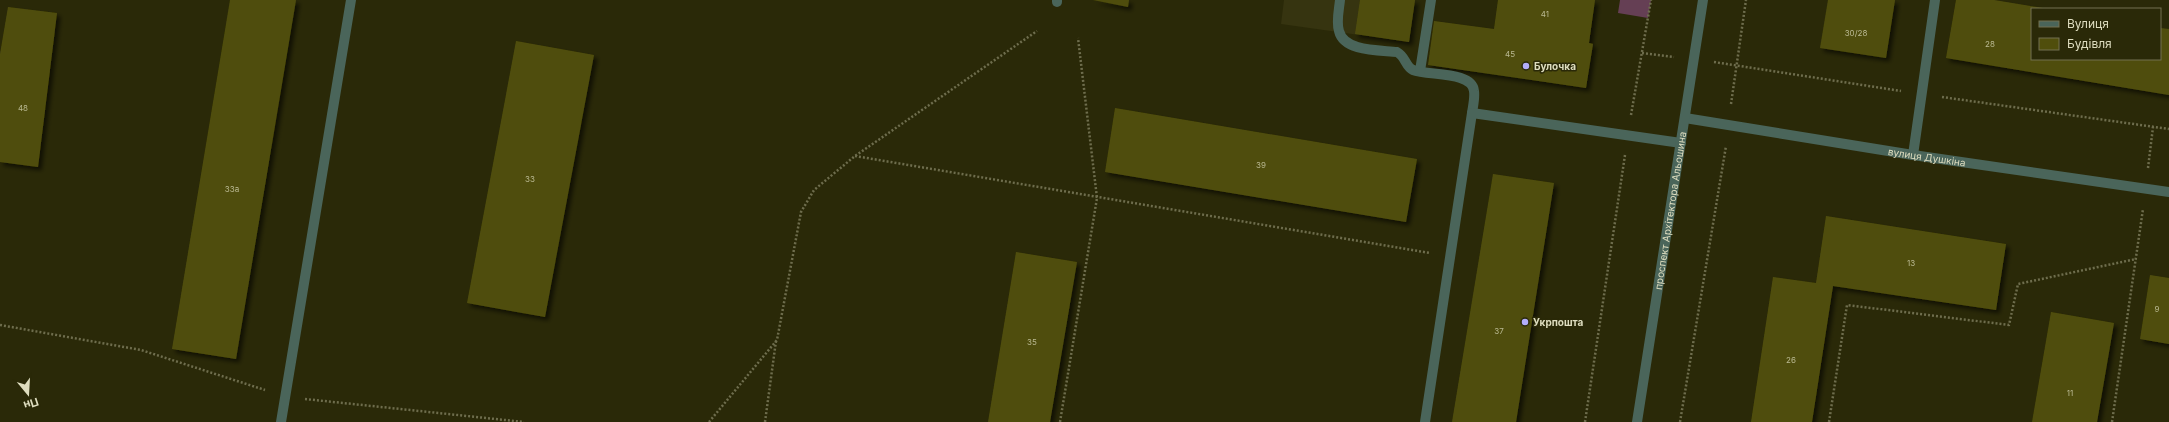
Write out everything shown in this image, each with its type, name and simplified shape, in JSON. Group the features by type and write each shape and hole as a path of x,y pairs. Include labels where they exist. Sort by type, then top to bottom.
{"street":[{"path":"281,422 351,0"},
{"path":"1340,0 1339,32 1344,41 1352,46 1397,52 1403,55 1411,68 1466,79 1470,82 1474,91 1472,113 1425,422"},
{"path":"1420,71 1431,0"},
{"name":"проспект Архітектора Альошина","path":"1637,422 1703,0"},
{"path":"1913,155 1935,0"},
{"path":"1472,113 1628,134 1681,143"},
{"name":"вулиця Душкіна","path":"1685,118 1913,155 2169,192"}],"path":[{"path":"1585,422 1628,134 1651,0"},
{"path":"1680,422 1729,126 1735,66 1746,0"},
{"path":"764,422 777,340 801,212 814,190 855,156 1037,31"},
{"path":"1060,422 1097,198 1078,38"},
{"path":"2112,422 2146,189 2153,127"},
{"path":"855,156 1097,198 1450,256"},
{"path":"1829,422 1847,305 2009,325 2018,284 2136,259"},
{"path":"0,325 141,350 285,396 524,422"},
{"path":"709,422 777,340"}],"shaded area":[{"path":"1284,0 1415,0 1409,42 1281,24"},
{"path":"1620,0 1651,0 1648,18 1618,13"}],"building":[{"path":"230,0 296,0 236,359 172,349"},
{"path":"1093,0 1129,0 1128,7"},
{"path":"1360,0 1415,0 1409,42 1355,34"},
{"path":"1498,0 1595,0 1589,43 1593,44 1586,88 1428,65 1434,21 1494,29"},
{"path":"1828,0 1895,0 1886,58 1820,48"},
{"path":"1956,0 1994,0 2043,8 2031,8 2031,60 2161,60 2161,28 2169,29 2169,95 1946,58"},
{"path":"8,7 57,13 38,167 0,162 0,54"},
{"path":"516,41 594,55 545,317 467,303"},
{"path":"1115,108 1417,159 1406,222 1105,172"},
{"path":"1493,174 1554,183 1516,422 1452,422"},
{"path":"1826,216 2006,244 1996,310 1833,286 1812,422 1751,422 1773,277 1816,283"},
{"path":"1016,252 1077,262 1050,422 988,422"},
{"path":"2150,275 2169,278 2169,344 2140,339"},
{"path":"2051,312 2114,323 2097,422 2032,422"}],"place":[{"name":"Булочка","path":"1526,66"},
{"name":"Укрпошта","path":"1525,322"}]}
